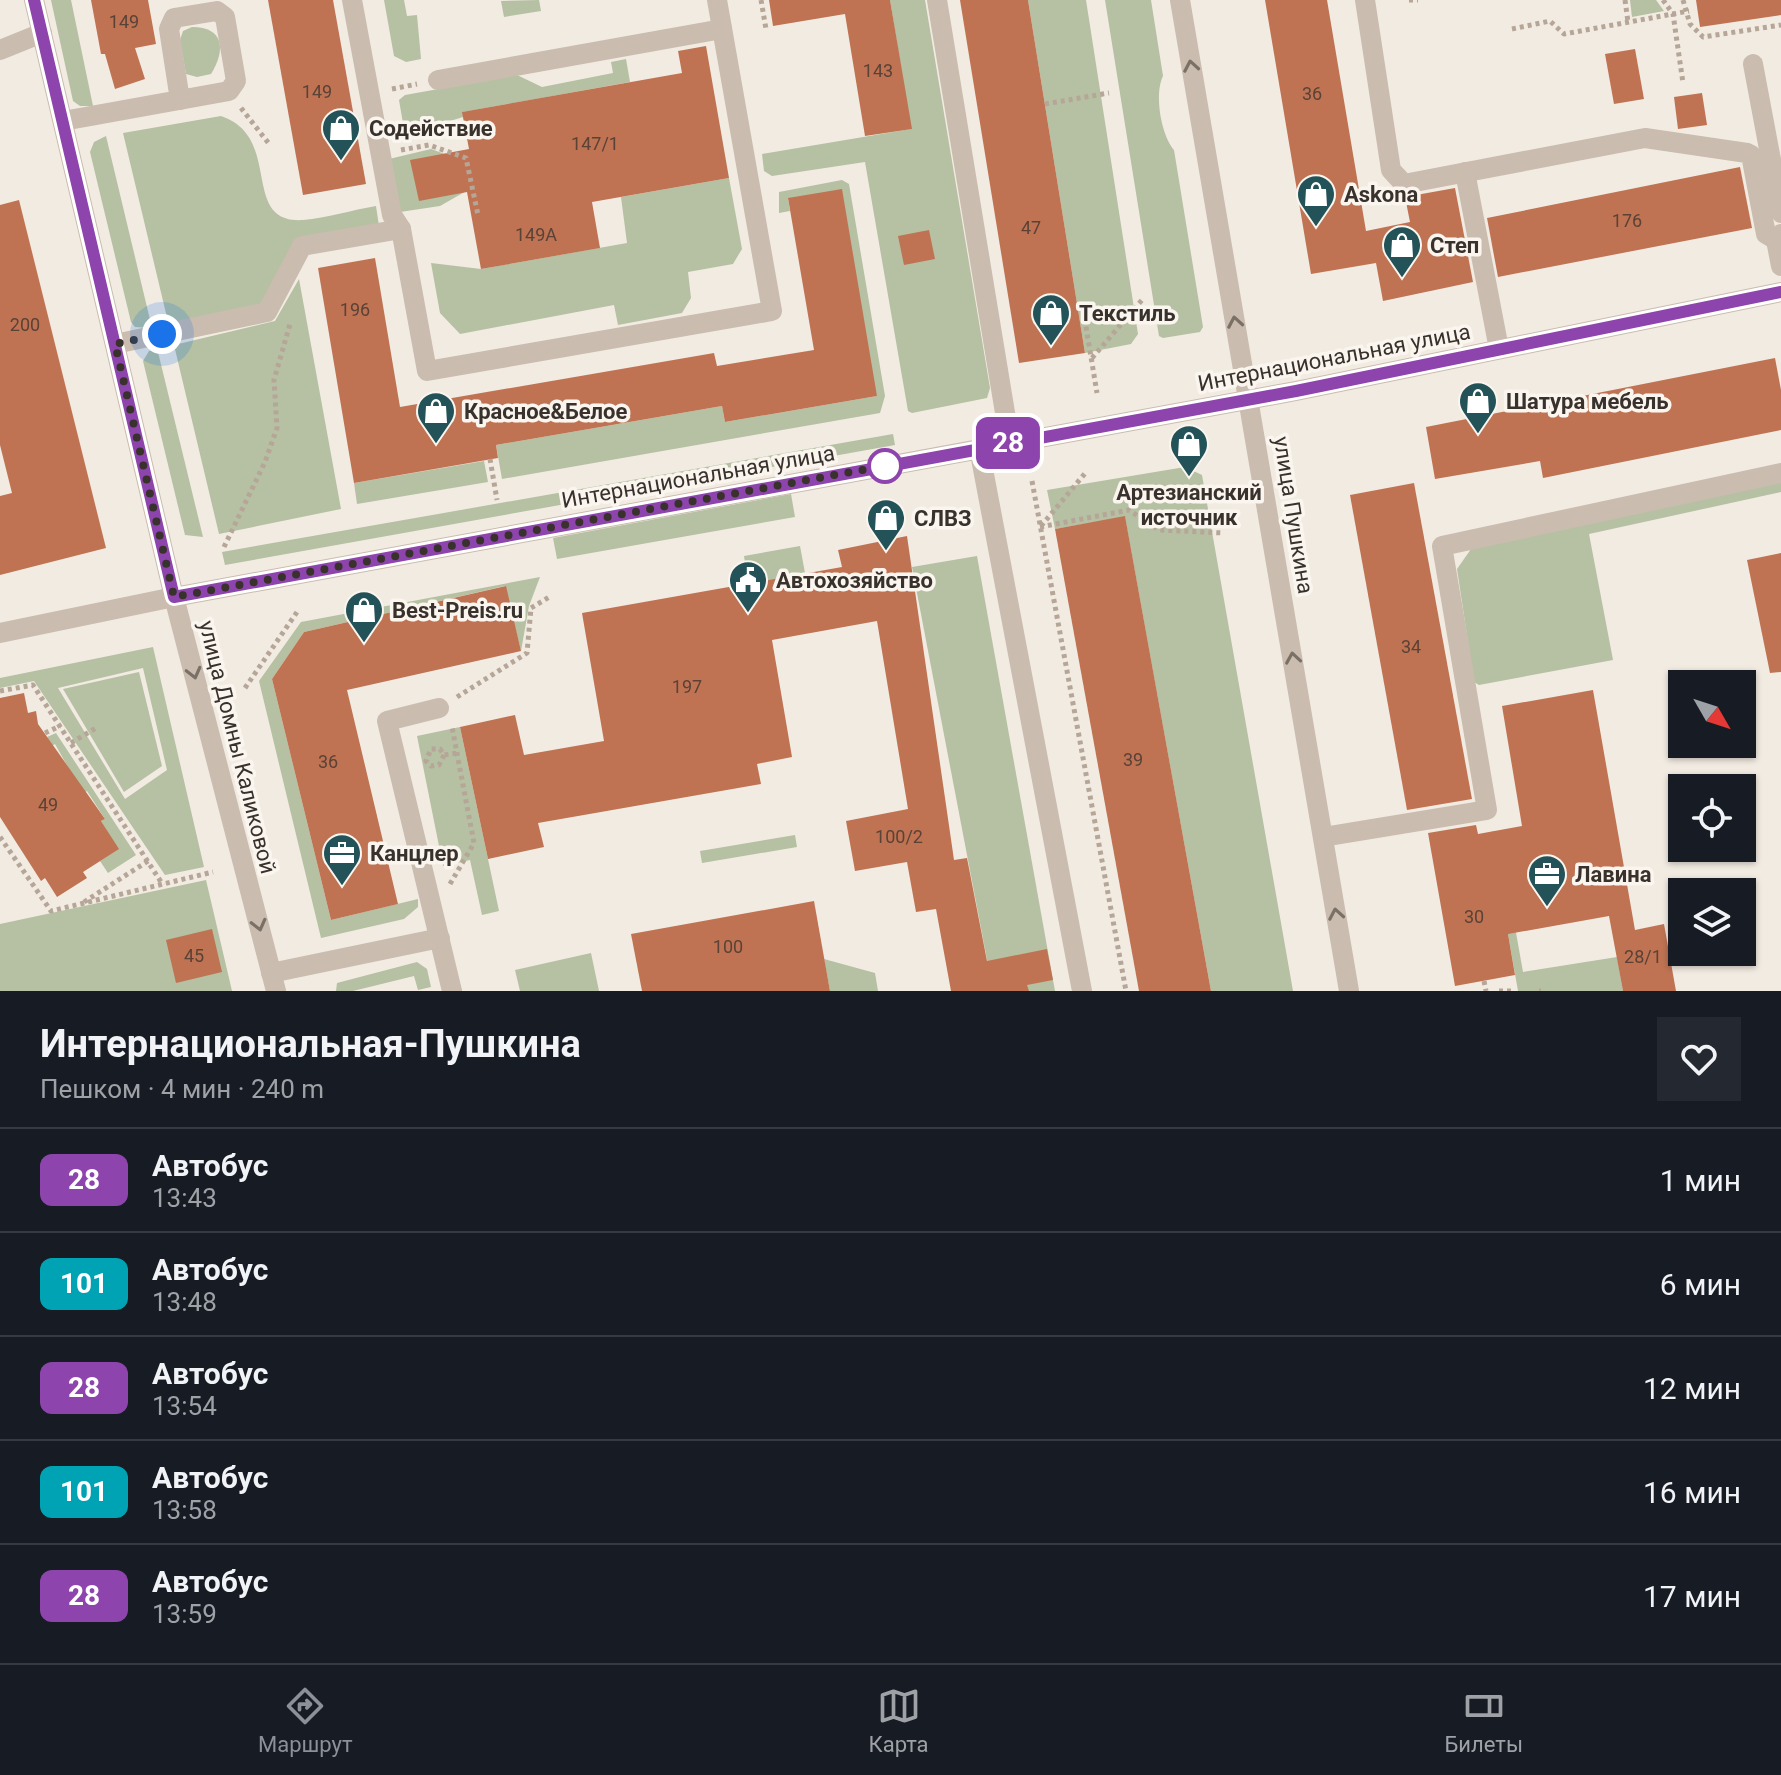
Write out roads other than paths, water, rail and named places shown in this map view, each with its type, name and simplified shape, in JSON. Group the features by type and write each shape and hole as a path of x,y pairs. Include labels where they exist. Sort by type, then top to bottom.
{"street":[{"name":"улица Домны Каликовой","path":"34,0 174,597 274,982"},
{"path":"352,0 392,215 401,229 427,371 772,311 717,0"},
{"path":"937,0 1010,443"},
{"name":"улица Пушкина","path":"1180,0 1349,991"},
{"path":"1365,0 1391,170 1404,184 1645,138 1747,153 1751,155 1766,234 1778,237 1781,266"},
{"path":"63,121 180,100 229,91 236,81 225,17 217,11 174,18 169,29 180,100"},
{"path":"438,80 722,29"},
{"path":"0,50 42,33"},
{"path":"1753,64 1781,213"},
{"path":"1465,172 1499,349"},
{"path":"115,344 267,312 302,246 401,229"},
{"name":"Интернациональная улица","path":"0,633 174,597 1249,399 1781,292"},
{"path":"979,448 1082,991"},
{"path":"1323,837 1487,810 1442,546 1781,473"},
{"path":"443,705 387,721 452,991"},
{"path":"274,982 440,938"}],"place":[{"name":"Содействие","path":"341,162"},
{"name":"Askona","path":"1316,228"},
{"name":"Степ","path":"1402,279"},
{"name":"Текстиль","path":"1051,347"},
{"name":"Шатура мебель","path":"1478,435"},
{"name":"Красное&Белое","path":"436,445"},
{"name":"Артезианский источник","path":"1189,478"},
{"name":"СЛВЗ","path":"886,552"},
{"name":"Автохозяйство","path":"748,614"},
{"name":"Best-Preis.ru","path":"364,644"},
{"name":"Канцлер","path":"342,887"},
{"name":"Лавина","path":"1547,908"}]}
